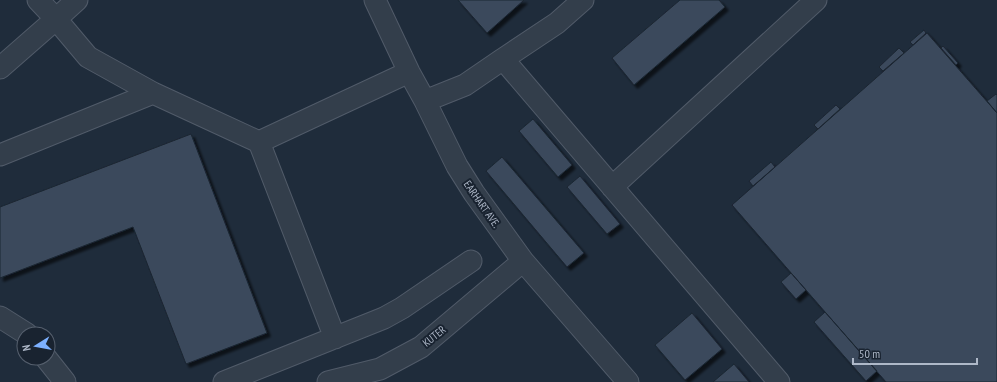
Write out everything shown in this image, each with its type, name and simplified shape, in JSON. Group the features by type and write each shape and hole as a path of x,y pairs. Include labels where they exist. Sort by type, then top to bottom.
{"lane":[{"path":"38,0 88,57 153,93 259,142 335,338"},
{"path":"0,68 76,0"},
{"name":"EARHART AVE.","path":"375,0 409,72 457,166 474,193 524,261 628,382"},
{"path":"425,101 465,84 557,23 583,0"},
{"path":"612,187 816,0"},
{"path":"503,59 779,382"},
{"path":"259,142 409,72"},
{"path":"0,154 153,93"},
{"path":"224,382 384,318 402,308 471,261"},
{"name":"KUTER","path":"328,382 380,369 421,347 524,261"},
{"path":"0,317 16,327"},
{"path":"52,366 65,382"}],"building":[{"path":"458,0 524,0 487,33"},
{"path":"680,0 719,0 725,7 634,85 612,58"},
{"path":"924,30 926,33 913,45 910,42"},
{"path":"927,33 997,113 997,382 886,382 732,205"},
{"path":"943,46 958,63 956,65 941,48"},
{"path":"899,48 904,53 883,71 879,67"},
{"path":"996,94 997,95 997,113 987,101"},
{"path":"836,105 840,109 818,129 814,125"},
{"path":"533,119 572,165 558,177 519,131"},
{"path":"191,134 267,333 186,364 133,227 0,278 0,207"},
{"path":"502,157 584,253 567,267 486,171"},
{"path":"771,162 775,167 753,186 749,181"},
{"path":"580,176 620,224 607,234 567,187"},
{"path":"791,273 806,290 796,299 781,282"},
{"path":"825,312 877,371 866,381 814,322"},
{"path":"692,313 722,349 685,380 655,345"},
{"path":"734,364 749,382 713,382"}]}
